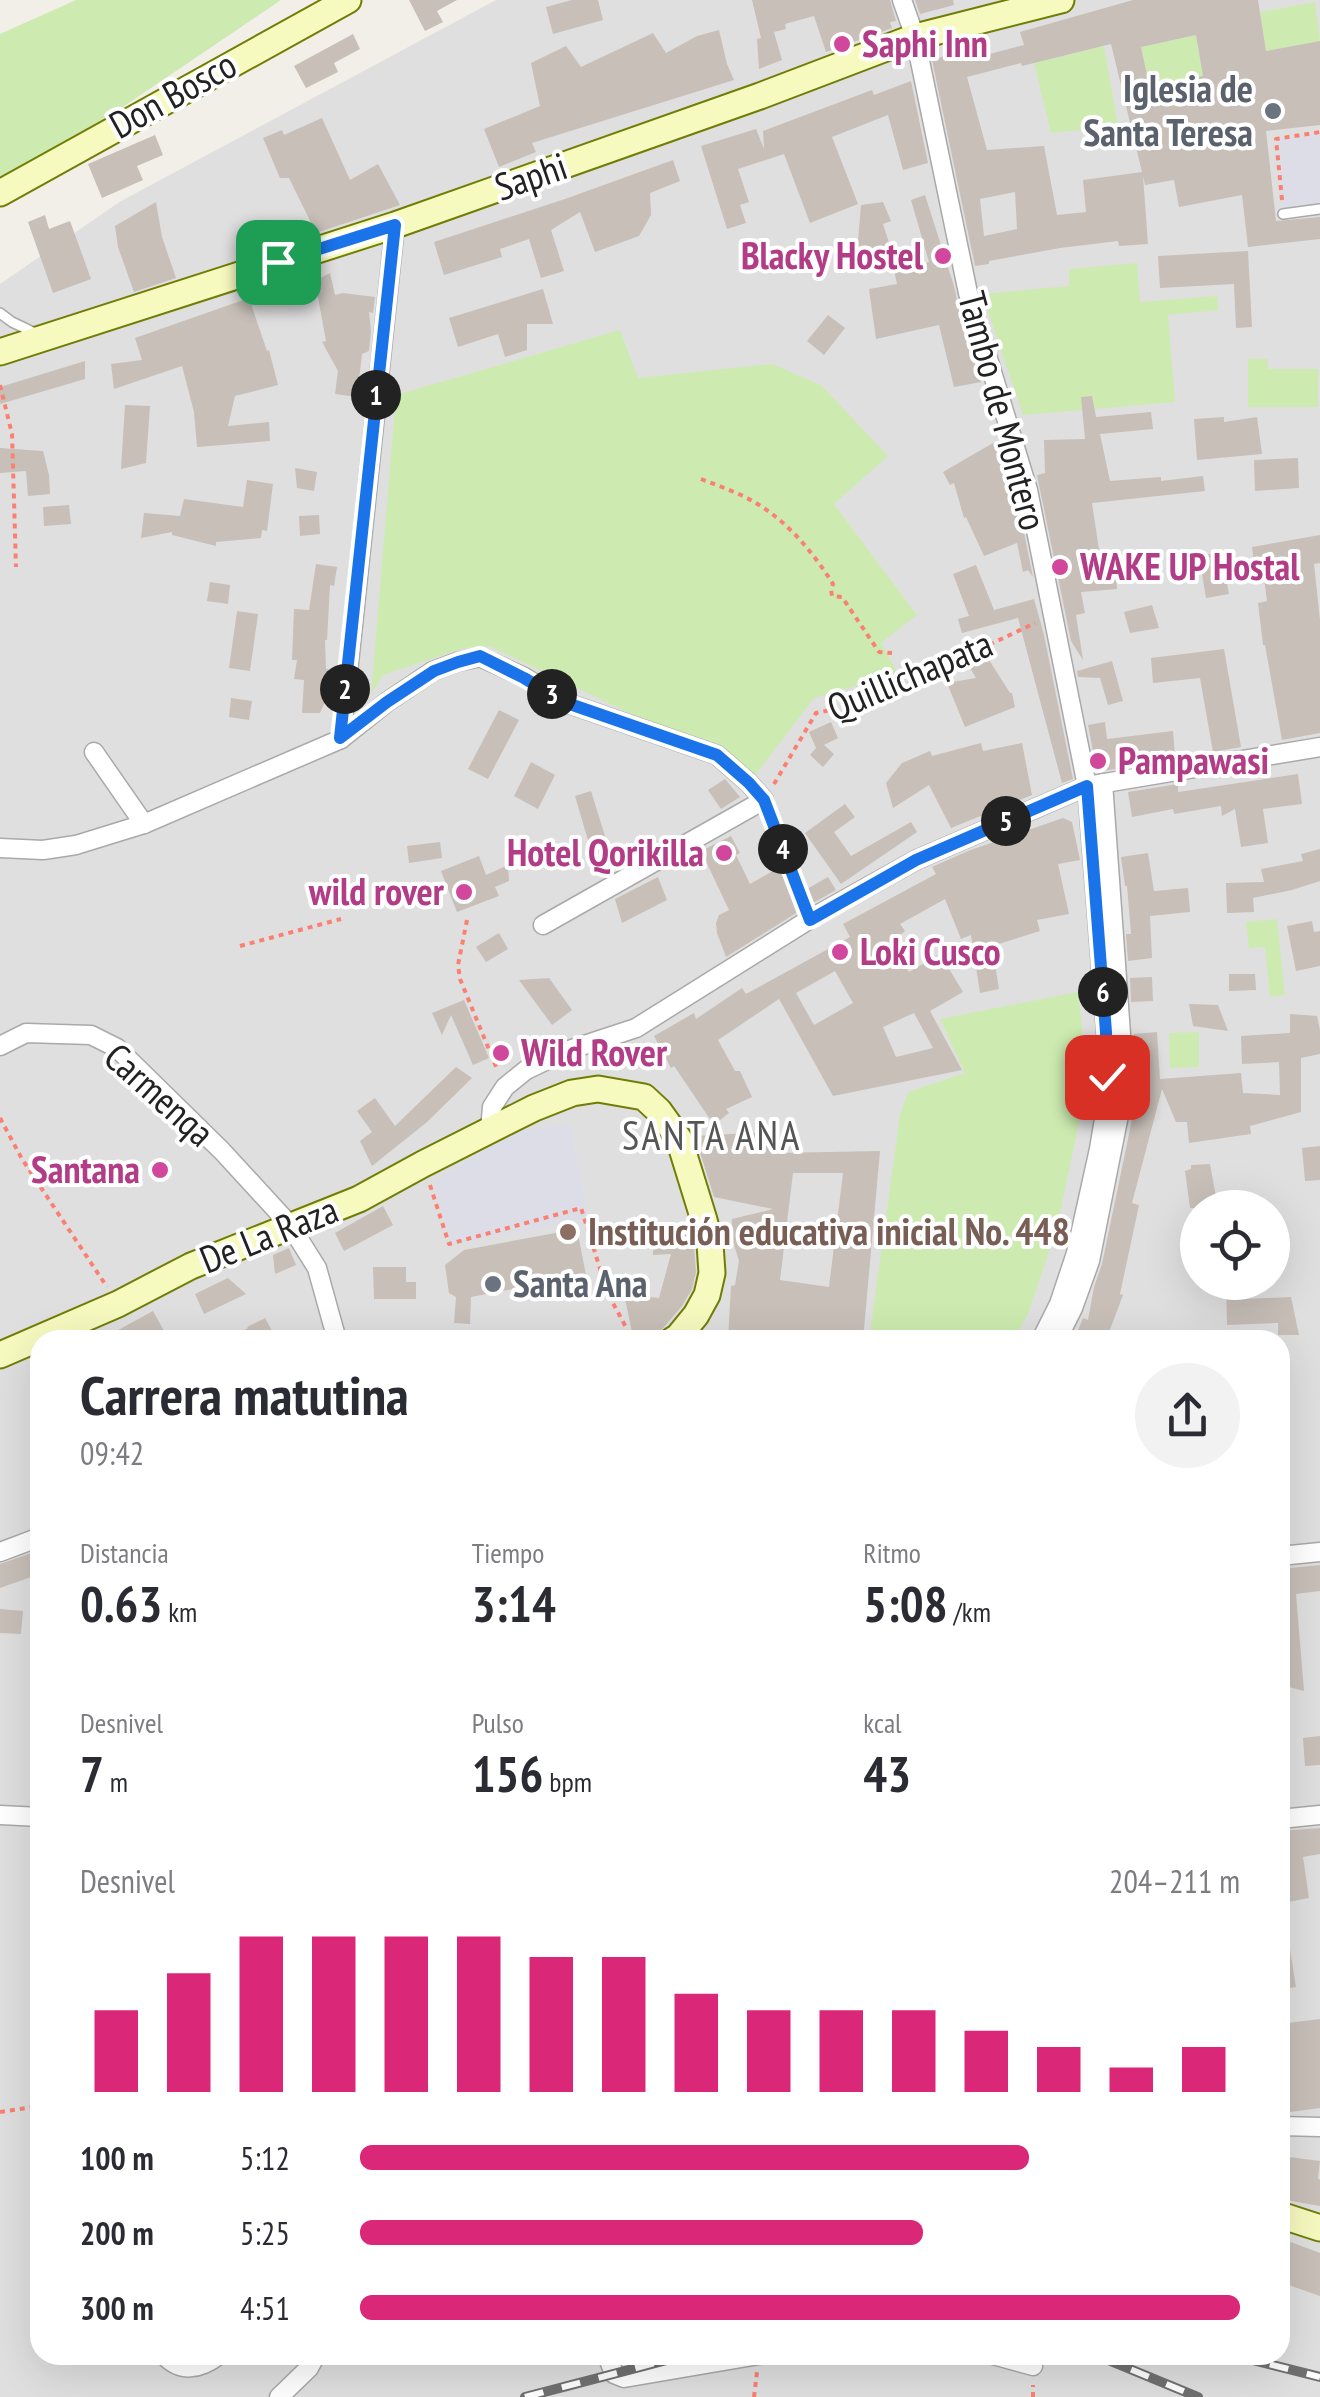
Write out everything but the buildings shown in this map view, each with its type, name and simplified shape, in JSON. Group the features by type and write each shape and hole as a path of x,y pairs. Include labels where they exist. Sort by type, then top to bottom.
{"street":[{"name":"Don Bosco","path":"0,192 348,0"},
{"name":"Tambo de Montero","path":"902,0 915,37 968,293 1028,490 1053,615 1095,785"},
{"name":"Saphi","path":"0,352 395,225 915,37 1061,0"},
{"path":"340,738 395,225"},
{"path":"0,848 44,850 76,845 144,824 340,738 434,671 480,656 564,702 717,755 764,800 543,925"},
{"path":"490,1130 492,1107 504,1087 526,1070 566,1051 636,1028 810,920 916,860 1095,785 1320,747"},
{"path":"94,752 144,824"},
{"path":"1046,1330 1076,1253 1106,1107 1095,785"},
{"path":"1062,1330 1090,1261 1120,1110 1120,1015 1095,785"},
{"name":"Carmenqa","path":"0,1046 26,1033 90,1035 117,1048 222,1151 290,1226 317,1268 334,1330"},
{"name":"De La Raza","path":"58,1330 191,1266 358,1199 534,1108 572,1093 598,1089 644,1096 679,1139 707,1232 712,1273 706,1295 683,1330"},
{"name":"De La Raza","path":"0,1355 30,1342"},
{"path":"0,1552 30,1541"},
{"path":"1290,1555 1320,1552"},
{"path":"0,1815 30,1816"},
{"path":"1290,1818 1320,1815"},
{"path":"1290,2126 1320,2127"},
{"path":"1290,2218 1320,2228"},
{"path":"177,2365 202,2365"},
{"path":"279,2397 311,2365"},
{"path":"611,2365 620,2378 699,2365"}],"lane":[{"path":"1283,214 1320,208"},
{"path":"0,313 44,338"},
{"path":"764,800 810,920"}],"path":[{"path":"1283,214 1276,139 1320,132"},
{"path":"0,385 12,434 16,567"},
{"path":"701,479 747,498 783,522 819,562 833,584 832,596 842,597 879,652 892,653"},
{"name":"Quillichapata","path":"764,800 816,713 869,702 1053,615"},
{"path":"240,946 341,919"},
{"path":"467,920 458,965 460,979 504,1087"},
{"path":"0,1118 22,1159 118,1304"},
{"path":"423,1164 449,1244 581,1208 608,1294 627,1330"},
{"path":"0,2112 30,2108"}],"shaded area":[{"path":"496,0 1320,0 1320,2397 0,2397 0,284 121,201"},
{"path":"1320,132 1320,209 1283,214 1277,139"},
{"path":"570,1124 588,1218 452,1245 433,1181 517,1130"}],"green space":[{"path":"76,0 281,0 0,190 0,34"},
{"path":"1315,2 1320,41 1266,51 1260,12"},
{"path":"1196,35 1203,76 1149,85 1141,47"},
{"path":"1104,46 1118,126 1051,133 1034,63"},
{"path":"1137,263 1140,302 1217,296 1218,310 1168,315 1175,402 1023,415 982,294 1069,286 1069,269"},
{"path":"620,330 638,378 772,364 821,385 888,456 834,504 917,615 881,643 898,674 814,698 749,783 717,755 489,646 464,648 383,675 371,694 396,395"},
{"path":"1248,359 1268,359 1268,369 1318,369 1318,407 1248,407"},
{"path":"1277,919 1285,995 1270,997 1265,947 1249,948 1246,922"},
{"path":"1078,992 1088,1079 1057,1228 1028,1314 1019,1330 870,1330 900,1115 908,1092 965,1073 940,1019"},
{"path":"1199,1032 1199,1067 1170,1068 1169,1033"}],"railway":[{"path":"525,2397 648,2365"},
{"path":"1120,2365 1198,2397"},
{"path":"1273,2365 1320,2377"}],"place":[{"name":"Saphi Inn","path":"842,44"},
{"name":"Iglesia de Santa Teresa","path":"1273,111"},
{"name":"Blacky Hostel","path":"943,256"},
{"name":"WAKE UP Hostal","path":"1060,567"},
{"name":"Pampawasi","path":"1098,761"},
{"name":"Hotel Qorikilla","path":"724,853"},
{"name":"wild rover","path":"464,892"},
{"name":"Loki Cusco","path":"840,952"},
{"name":"Wild Rover","path":"501,1053"},
{"name":"Santana","path":"160,1170"},
{"name":"Institución educativa inicial No. 448","path":"568,1232"},
{"name":"Santa Ana","path":"493,1284"}],"district":[{"name":"SANTA ANA","path":"712,1136"}],"route":[{"path":"278,262 395,225 340,738 434,671 480,656 564,702 717,755 764,800 810,920 916,860 1087,786 1107,1077"}]}
